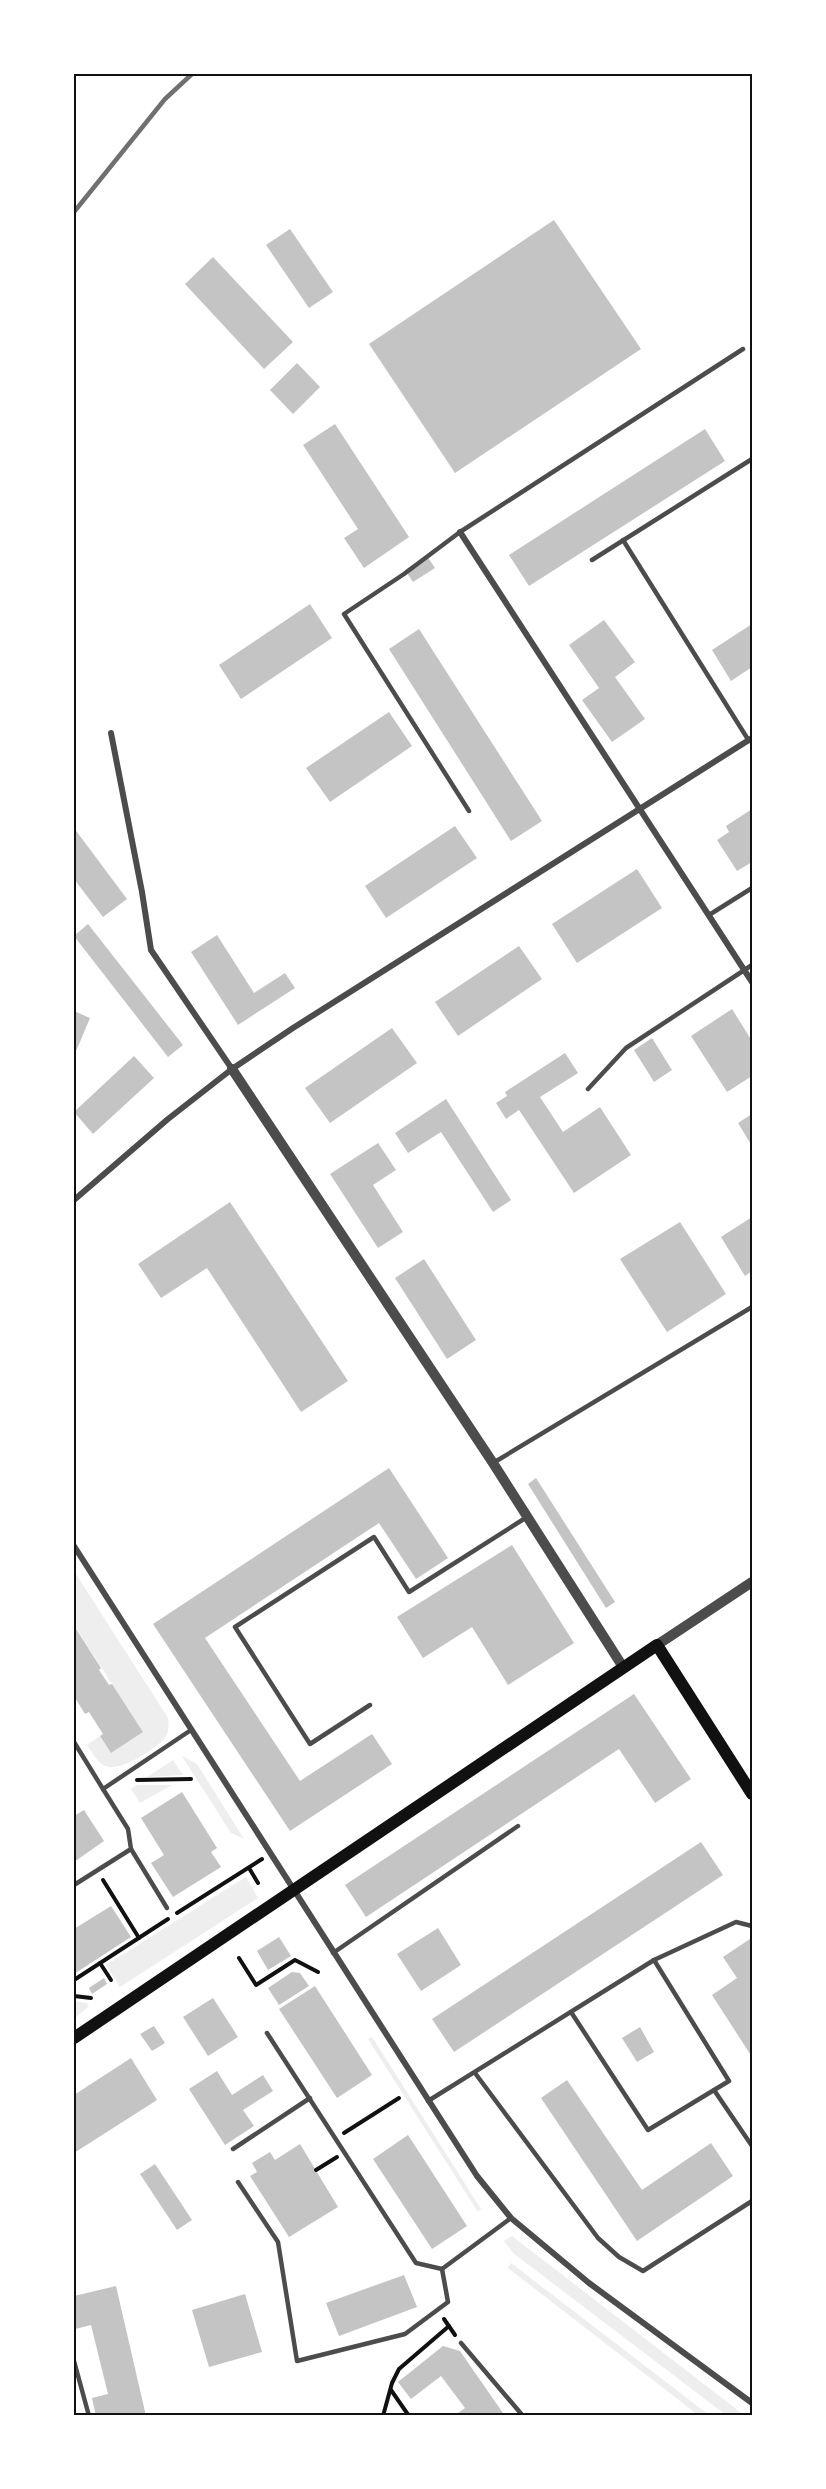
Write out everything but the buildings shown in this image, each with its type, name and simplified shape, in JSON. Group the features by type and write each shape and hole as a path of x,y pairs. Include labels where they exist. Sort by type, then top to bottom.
{"main road":[{"path":"74,2038 657,1645 753,1794"}],"street":[{"path":"460,532 753,982"},
{"path":"111,733 151,950 493,1463 623,1667"},
{"path":"74,1200 168,1119 232,1069 293,1028 751,739"},
{"path":"74,1546 477,2176 511,2218 589,2283 753,2403"},
{"path":"657,1645 753,1582"}],"lane":[{"path":"469,811 344,614 404,574 460,532 743,349"},
{"path":"592,560 753,459"},
{"path":"623,540 751,739"},
{"path":"710,915 753,888"},
{"path":"588,1089 626,1048 753,965"},
{"path":"493,1463 753,1307"},
{"path":"370,1705 310,1744 235,1627 374,1537 409,1592 527,1517"},
{"path":"103,1789 191,1730"},
{"path":"74,1743 128,1829 130,1849 167,1908"},
{"path":"333,1953 518,1826"},
{"path":"74,1885 130,1849"},
{"path":"428,2101 654,1960 736,1922 753,1926"},
{"path":"571,2012 648,2130 714,2090 729,2080 654,1960"},
{"path":"267,2033 416,2263 442,2269 511,2218"},
{"path":"475,2073 598,2238 619,2258 643,2271 753,2202"},
{"path":"714,2090 753,2146"},
{"path":"233,2149 310,2098"},
{"path":"238,2182 278,2242 297,2361 405,2334 448,2302 442,2269"},
{"path":"461,2343 523,2415"},
{"path":"74,2361 89,2415"}],"path":[{"path":"136,1780 191,1779"},
{"path":"249,1868 258,1883"},
{"path":"97,1870 139,1938"},
{"path":"239,1958 256,1985 295,1960 318,1972"},
{"path":"100,1963 111,1980"},
{"path":"74,1996 91,1998"},
{"path":"335,2138 399,2098"},
{"path":"316,2170 345,2152"},
{"path":"444,2319 461,2343"},
{"path":"383,2415 390,2389 399,2369 448,2326"},
{"path":"390,2389 409,2415"}],"shaded area":[{"path":"74,1571 168,1718 168,1730 163,1740 144,1755 119,1766 105,1766 87,1745 100,1736 111,1753 143,1732 74,1625"},
{"path":"182,1756 197,1764 244,1839 231,1833"},
{"path":"173,1760 183,1775 147,1777"},
{"path":"137,1785 172,1785 140,1803 131,1789"},
{"path":"246,1877 258,1898 120,1987 106,1965"},
{"path":"74,2001 87,2003 89,2006 74,2019"},
{"path":"372,2037 481,2209 478,2212 368,2039"},
{"path":"512,2236 744,2415 726,2415 513,2253 504,2241"},
{"path":"511,2263 709,2415 698,2415 508,2268"}],"railway":[{"path":"74,212 165,99 192,74"}]}
